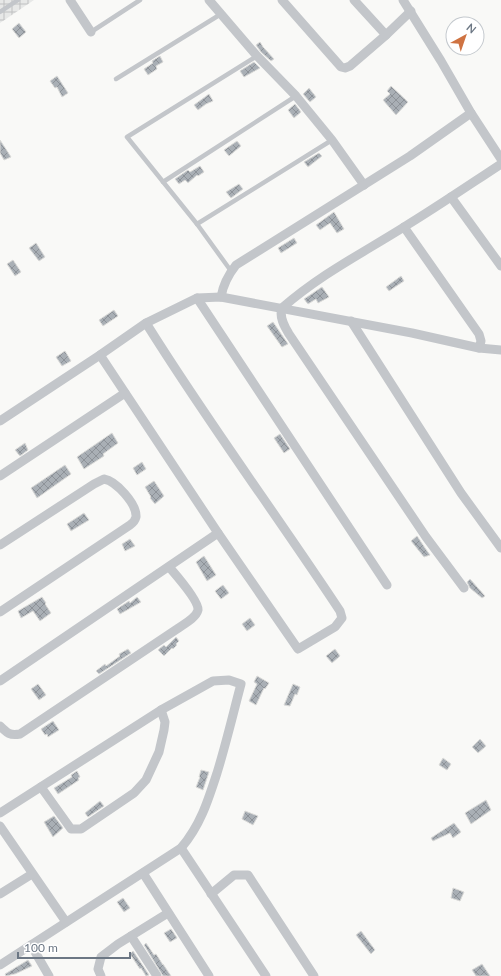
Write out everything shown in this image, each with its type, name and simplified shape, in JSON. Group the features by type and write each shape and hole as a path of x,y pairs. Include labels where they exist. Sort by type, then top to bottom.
{"street":[{"path":"70,0 91,32"},
{"path":"209,0 257,56 296,96 332,140 364,184"},
{"path":"282,0 341,66 345,68 350,66 386,35 411,11"},
{"path":"354,0 386,35"},
{"path":"402,0 411,11 471,113 501,159"},
{"path":"221,297 225,284 236,265 410,156 471,113"},
{"path":"464,588 421,530 289,334 282,319 282,308 319,278 340,264 404,227 501,164"},
{"path":"450,197 501,266"},
{"path":"404,227 479,334 481,342 479,348"},
{"path":"0,421 146,323 197,298 221,297 351,321 479,348 501,350"},
{"path":"197,298 387,585"},
{"path":"351,321 461,493 501,548"},
{"path":"100,355 218,534 298,650 335,627 342,618 340,611 249,476 187,388 146,323"},
{"path":"0,476 125,393"},
{"path":"0,546 94,484 104,479 119,487 131,504 135,514 134,521 130,525 0,612"},
{"path":"0,681 170,568 218,534"},
{"path":"0,726 8,734 20,734 194,617 198,611 195,600 170,568"},
{"path":"0,813 161,710 213,681 229,680 241,684 228,739 206,808 191,837 181,848 0,965"},
{"path":"42,787 71,829 81,829 134,793 146,780 159,752 164,730 165,722 161,710"},
{"path":"0,826 66,922"},
{"path":"181,848 266,976"},
{"path":"143,873 209,976"},
{"path":"0,894 32,874"},
{"path":"211,894 234,876 248,875 314,976"},
{"path":"100,976 98,969 101,956 168,914"},
{"path":"131,936 157,976"},
{"path":"31,945 49,976"}],"lane":[{"path":"0,12 18,0"},
{"path":"91,32 140,0"},
{"path":"116,79 221,14"},
{"path":"231,272 197,224 127,137 257,56"},
{"path":"162,182 296,96"},
{"path":"197,224 332,140"}],"shaded area":[{"path":"0,0 34,0 0,23"}],"building":[{"path":"19,23 26,32 19,38 12,29"},
{"path":"260,42 274,59 271,61 261,52 256,45"},
{"path":"160,56 163,62 156,66 157,69 148,75 144,69"},
{"path":"254,62 260,68 244,77 240,71"},
{"path":"57,76 68,93 62,97 57,87 55,88 50,81"},
{"path":"391,86 408,102 396,115 383,100 390,94 387,91"},
{"path":"309,88 316,97 310,102 303,94"},
{"path":"209,94 213,101 198,110 194,105"},
{"path":"295,104 301,112 294,118 288,110"},
{"path":"0,140 11,157 4,160 0,153"},
{"path":"237,141 241,146 229,156 224,150"},
{"path":"319,153 322,156 308,167 304,162"},
{"path":"200,166 204,172 198,176 197,175 188,183 185,180 179,184 175,179 188,170 190,172"},
{"path":"239,184 243,189 231,198 226,192"},
{"path":"334,212 344,229 337,233 330,223 320,230 316,225"},
{"path":"294,238 297,243 281,253 278,248"},
{"path":"36,243 45,257 39,261 29,248"},
{"path":"13,260 21,272 15,276 7,264"},
{"path":"401,276 404,281 389,291 386,287"},
{"path":"322,287 329,297 318,303 316,299 308,304 304,299"},
{"path":"114,310 118,316 103,326 99,320"},
{"path":"273,322 288,344 282,347 267,326"},
{"path":"65,351 71,361 62,366 56,357"},
{"path":"112,433 118,443 103,454 104,456 84,469 77,457"},
{"path":"280,434 290,449 284,453 274,438"},
{"path":"25,443 28,450 20,456 15,450"},
{"path":"142,462 146,469 137,475 133,468"},
{"path":"65,465 71,474 37,498 31,488"},
{"path":"154,481 164,496 155,504 150,498 151,497 145,487"},
{"path":"84,513 89,520 71,531 67,524"},
{"path":"417,536 430,555 424,557 411,541"},
{"path":"130,539 135,546 125,551 122,544"},
{"path":"204,556 216,575 207,581 196,562"},
{"path":"470,579 485,596 482,598 470,588 467,582"},
{"path":"223,585 229,593 221,599 215,591"},
{"path":"42,597 51,613 40,621 33,611 21,618 18,611"},
{"path":"137,597 141,602 120,614 117,609 129,601 130,603"},
{"path":"250,618 255,625 247,631 242,624"},
{"path":"176,637 179,641 176,644 177,645 164,656 158,650 164,645 166,647"},
{"path":"128,649 131,653 99,674 96,671 105,664 106,666 120,656 119,654"},
{"path":"335,649 340,656 332,663 326,656"},
{"path":"257,676 269,683 265,689 264,688 256,705 249,701 257,684 254,682"},
{"path":"38,684 46,695 39,700 31,689"},
{"path":"293,684 300,687 297,695 295,694 290,706 284,705"},
{"path":"53,721 59,730 48,737 47,734 45,735 41,729"},
{"path":"480,739 486,746 478,753 472,747"},
{"path":"443,758 451,764 447,770 439,765"},
{"path":"201,770 209,772 203,790 196,787"},
{"path":"77,771 80,777 78,778 79,780 58,794 54,788 72,777 71,775"},
{"path":"486,800 491,810 471,824 465,813"},
{"path":"100,801 104,806 88,817 85,813"},
{"path":"245,811 258,816 253,825 242,819"},
{"path":"54,816 63,828 53,837 44,822"},
{"path":"454,823 461,832 453,838 450,833 433,841 431,838"},
{"path":"453,888 464,892 460,901 451,898"},
{"path":"123,898 130,908 124,912 117,902"},
{"path":"171,929 177,938 170,942 164,933"},
{"path":"361,931 375,950 371,954 356,935"},
{"path":"146,943 154,955 156,954 171,976 163,976 144,945"},
{"path":"133,951 149,975 146,976 130,954"},
{"path":"28,960 32,966 15,974 6,976 5,974"},
{"path":"482,964 490,976 476,976 472,970"}]}
